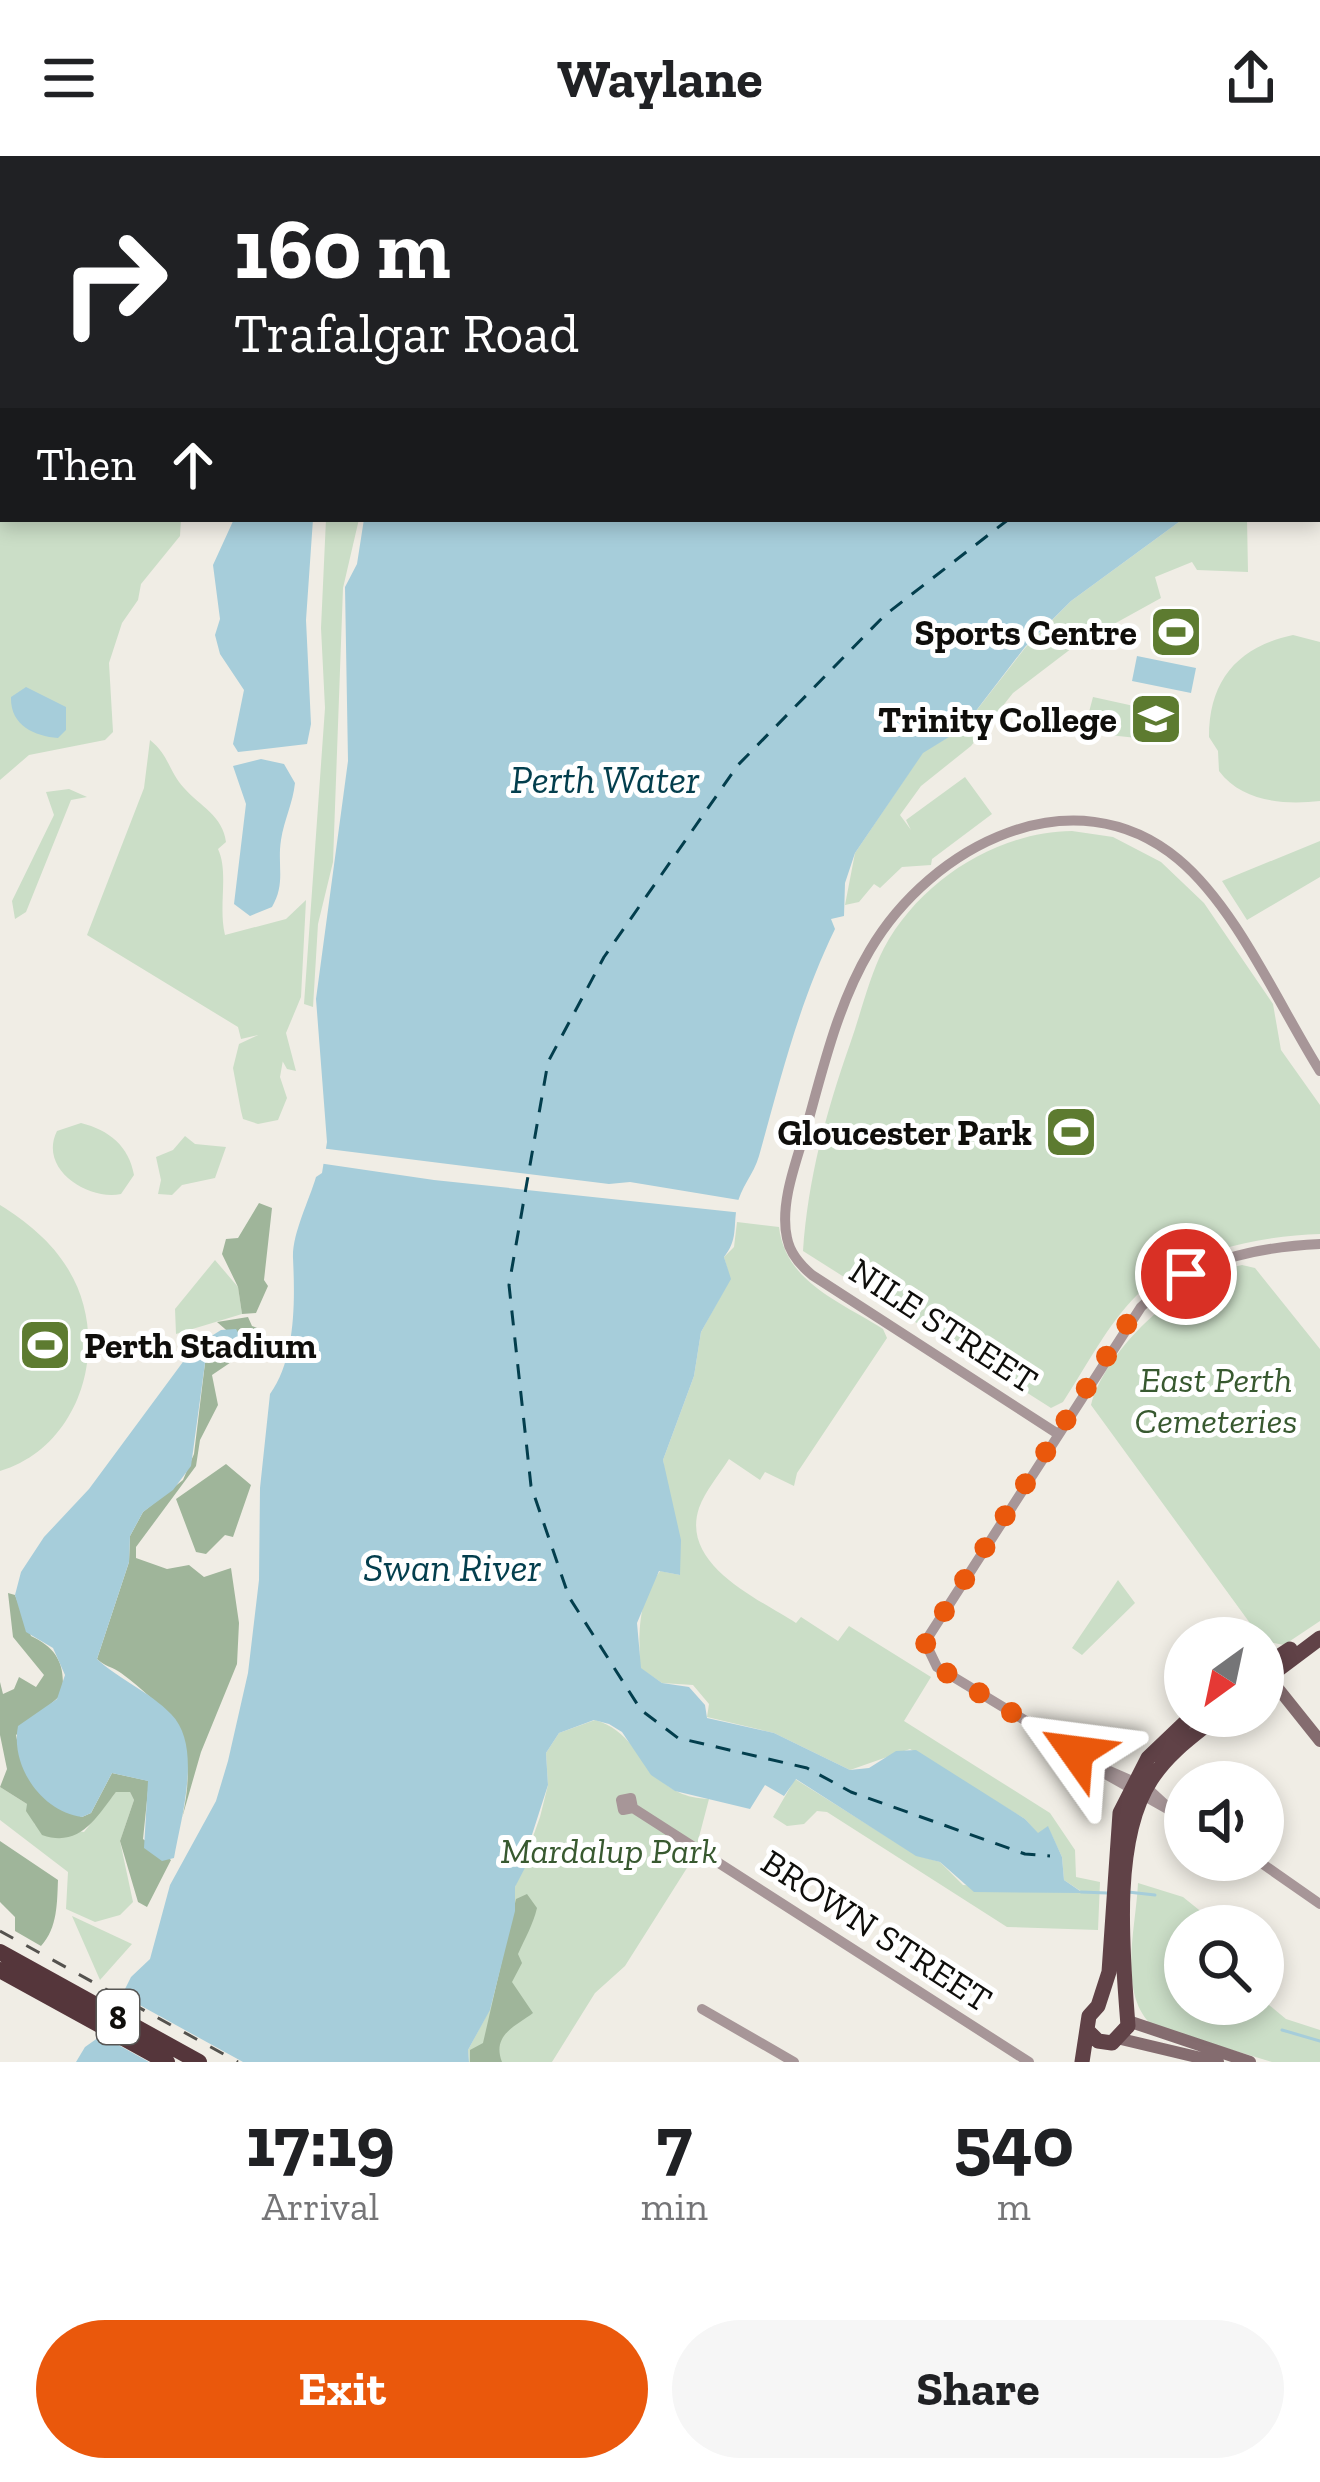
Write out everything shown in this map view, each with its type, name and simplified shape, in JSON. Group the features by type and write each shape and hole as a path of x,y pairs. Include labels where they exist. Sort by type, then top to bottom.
{"highway":[{"path":"1284,1659 1320,1633"},
{"path":"1082,2062 1089,2016 1098,2006 1108,1972 1138,1788 1159,1746 1169,1737"},
{"path":"1138,1788 1192,1737"},
{"path":"1105,2062 1126,2017 1118,1889"},
{"name":"8","path":"0,1952 33,1979 167,2062"},
{"name":"8","path":"0,1971 33,1979 199,2062"},
{"path":"1098,2006 1112,2004 1126,2017"},
{"path":"1090,2033 1103,2043 1119,2040"}],"main road":[{"path":"1284,1692 1320,1741"},
{"path":"1126,2017 1250,2062"},
{"path":"1119,2040 1218,2062"}],"street":[{"name":"NILE STREET","path":"1058,1434 799,1263 787,1240 790,1189 821,1072 856,975 886,926 924,885 966,853 1015,828 1061,819 1117,826 1178,859 1275,988 1320,1071"},
{"path":"1164,1806 937,1667 925,1650 931,1630 1127,1324 1166,1284 1237,1256 1320,1244"},
{"name":"BROWN STREET","path":"632,1808 1029,2062"},
{"path":"1284,1879 1320,1904"},
{"path":"708,2008 794,2062"}],"green space":[{"path":"0,522 181,522 180,536 141,584 109,663 113,732 105,740 29,755 0,780"},
{"path":"326,522 358,522 343,588 333,862 318,924 313,1007 304,1004 325,708 321,628"},
{"path":"1179,522 1247,522 1248,572 1197,570 1192,562 1155,577 1161,598 1076,645 1013,693 971,746 921,786 900,815 911,830 906,820 965,777 992,814 932,859 931,865 902,867 880,888 874,884 859,902 845,905 855,853 923,752 962,729 1025,648 1071,601"},
{"path":"1293,635 1320,642 1320,801 1278,801 1239,789 1219,771 1218,751 1209,737 1214,699 1230,669 1257,648"},
{"path":"1093,697 1143,708 1137,738 1090,733 1085,727"},
{"path":"150,740 224,833 226,842 218,849 225,935 286,919 306,900 301,997 286,1033 296,1071 287,1069 283,1061 280,1077 287,1098 278,1120 258,1124 243,1119 241,1111 233,1068 239,1044 258,1035 241,1039 238,1027 87,935 144,788"},
{"path":"69,789 87,797 71,800 26,912 15,919 12,901 54,815 46,792"},
{"name":"Gloucester Park","path":"1072,831 1113,837 1161,862 1204,903 1273,1004 1281,1050 1320,1105 1320,1234 1223,1249 1155,1280 1106,1333 1063,1402 1051,1408 803,1251 814,1172 833,1095 874,971 899,924 939,882 989,851 1016,840"},
{"path":"1320,841 1320,877 1247,920 1222,881"},
{"path":"81,1123 109,1135 128,1156 134,1175 121,1194 81,1187 60,1169 54,1158 57,1131"},
{"path":"185,1136 195,1144 226,1147 215,1178 182,1185 172,1195 158,1194 161,1180 156,1157 173,1150"},
{"path":"259,1203 272,1208 264,1280 268,1286 256,1313 242,1314 238,1287 222,1254 226,1239 238,1238"},
{"name":"Perth Stadium","path":"0,1205 38,1233 68,1269 88,1327 88,1358 70,1415 52,1439 29,1458 0,1471"},
{"path":"737,1222 779,1227 783,1246 803,1276 883,1329 887,1338 797,1473 794,1486 765,1472 760,1480 729,1459 699,1508 696,1528 701,1547 726,1578 796,1623 801,1617 838,1641 849,1626 931,1677 904,1721 1050,1813 1075,1850 1076,1877 1100,1882 1098,1930 1007,1927 827,1812 817,1811 804,1824 787,1826 773,1817 795,1779 916,1855 940,1862 963,1885 1082,1892 1064,1880 1062,1857 1048,1827 1038,1834 1025,1819 910,1749 850,1770 774,1733 707,1717 709,1704 693,1685 662,1683 640,1668 647,1594 660,1571 680,1575 663,1460 694,1376 701,1332 730,1279 724,1257 734,1247"},
{"path":"215,1260 238,1287 242,1314 176,1334 175,1309"},
{"name":"East Perth Cemeteries","path":"1242,1265 1255,1268 1320,1349 1320,1621 1284,1645 1284,1617 1246,1617 1091,1405 1113,1361 1150,1318 1219,1272"},
{"path":"248,1317 252,1326 262,1330 246,1352 212,1375 218,1405 200,1440 196,1466 136,1547 136,1558 167,1569 189,1565 204,1577 231,1568 239,1623 237,1664 201,1752 182,1818 188,1771 179,1735 157,1703 97,1659 129,1562 130,1536 143,1512 183,1480 194,1454 205,1363 240,1342 217,1322"},
{"path":"226,1464 251,1485 233,1537 225,1535 206,1554 196,1552 176,1499"},
{"path":"1118,1580 1135,1603 1082,1655 1072,1648"},
{"path":"8,1593 15,1595 31,1636 58,1659 63,1674 62,1694 16,1735 24,1766 44,1796 82,1817 91,1813 112,1773 149,1781 143,1839 171,1860 147,1907 138,1902 120,1841 134,1800 130,1792 116,1792 77,1834 55,1838 42,1835 26,1811 27,1804 0,1787 7,1769 0,1735 0,1682 3,1694 14,1689 19,1677 36,1687 44,1675 13,1637"},
{"name":"Mardalup Park","path":"595,1720 625,1738 671,1788 709,1799 699,1837 704,1841 625,1966 595,1993 552,2062 469,2062 468,2050 490,2009 515,1911 515,1887 548,1785 546,1753 559,1733"},
{"path":"0,1787 27,1804 35,1825 84,1832 116,1792 130,1792 134,1800 120,1841 133,1902 120,1915 95,1922 66,1909 68,1872 0,1820"},
{"path":"0,1841 58,1880 54,1923 41,1946 15,1931 15,1917 0,1902"},
{"path":"1138,1883 1183,1897 1193,1905 1164,1905 1164,2025 1284,2025 1284,2017 1320,2030 1320,2062 1272,2062 1153,2026 1135,1997 1132,1940"},
{"path":"527,1894 537,1908 512,1982 533,2013 503,2037 502,2062 470,2062 470,2050 483,2043 516,1899"},
{"path":"72,1916 132,1944 100,1980"}],"water":[{"path":"233,522 313,522 306,620 311,724 307,744 238,752 233,744 244,690 220,654 215,635 220,619 213,565"},
{"name":"Perth Water","path":"364,522 1179,522 1071,601 1025,647 962,729 923,753 855,853 845,883 844,916 831,919 835,929 801,1013 757,1163 739,1199 733,1239 724,1257 731,1279 701,1332 694,1376 663,1460 681,1540 680,1575 659,1571 637,1623 641,1668 662,1683 689,1687 705,1705 707,1718 774,1733 850,1770 869,1768 896,1751 916,1750 1025,1819 1038,1833 1048,1826 1062,1857 1064,1880 1083,1893 974,1892 940,1862 916,1856 796,1779 784,1796 765,1785 750,1809 675,1791 651,1775 622,1732 594,1720 559,1733 546,1753 548,1785 529,1844 529,1860 515,1887 515,1911 490,2010 468,2050 469,2062 76,2062 85,2047 102,2035 131,1977 150,1959 170,1885 216,1801 248,1673 259,1580 260,1488 270,1394 289,1346 295,1239 316,1177 322,1173 327,1142 316,999 348,761 345,587 357,564"},
{"path":"1137,656 1196,668 1191,693 1132,681"},
{"path":"26,687 66,707 66,730 58,738 32,732 19,722 11,697"},
{"path":"261,759 284,764 295,783 281,840 276,898 272,907 250,916 234,904 246,804 233,766"},
{"path":"236,1329 241,1337 238,1346 205,1363 191,1466 173,1490 143,1512 130,1536 129,1562 97,1659 163,1706 181,1728 188,1763 185,1803 174,1858 162,1861 144,1848 148,1781 112,1773 91,1813 82,1817 42,1797 24,1771 18,1726 57,1699 65,1675 53,1648 26,1632 15,1595 21,1572 44,1537 89,1489 194,1347 221,1330"}],"pier":[{"path":"320,1148 609,1184 630,1182 745,1201 743,1213 434,1180 318,1163"},
{"path":"116,1992 243,2062 149,2062 95,2032"}],"waterway":[{"path":"1081,1892 1107,1893"},
{"path":"1128,1892 1155,1895"},
{"path":"1282,2030 1320,2041"}],"ferry route":[{"path":"1005,522 885,615 738,765 604,957 548,1062 509,1285 531,1486 569,1597 641,1710 678,1738 807,1768 851,1792 1025,1854 1050,1856"}],"railway":[{"path":"0,1931 238,2062"}],"place":[{"name":"Sports Centre","path":"1176,632"},
{"name":"Trinity College","path":"1156,719"},
{"name":"Gloucester Park","path":"1071,1132"},
{"name":"Perth Stadium","path":"45,1345"}],"route":[{"path":"1076,1752 937,1667 928,1658 925,1642 1127,1324 1154,1294 1186,1274"}],"water label":[{"name":"Swan River","path":"452,1567"}]}
